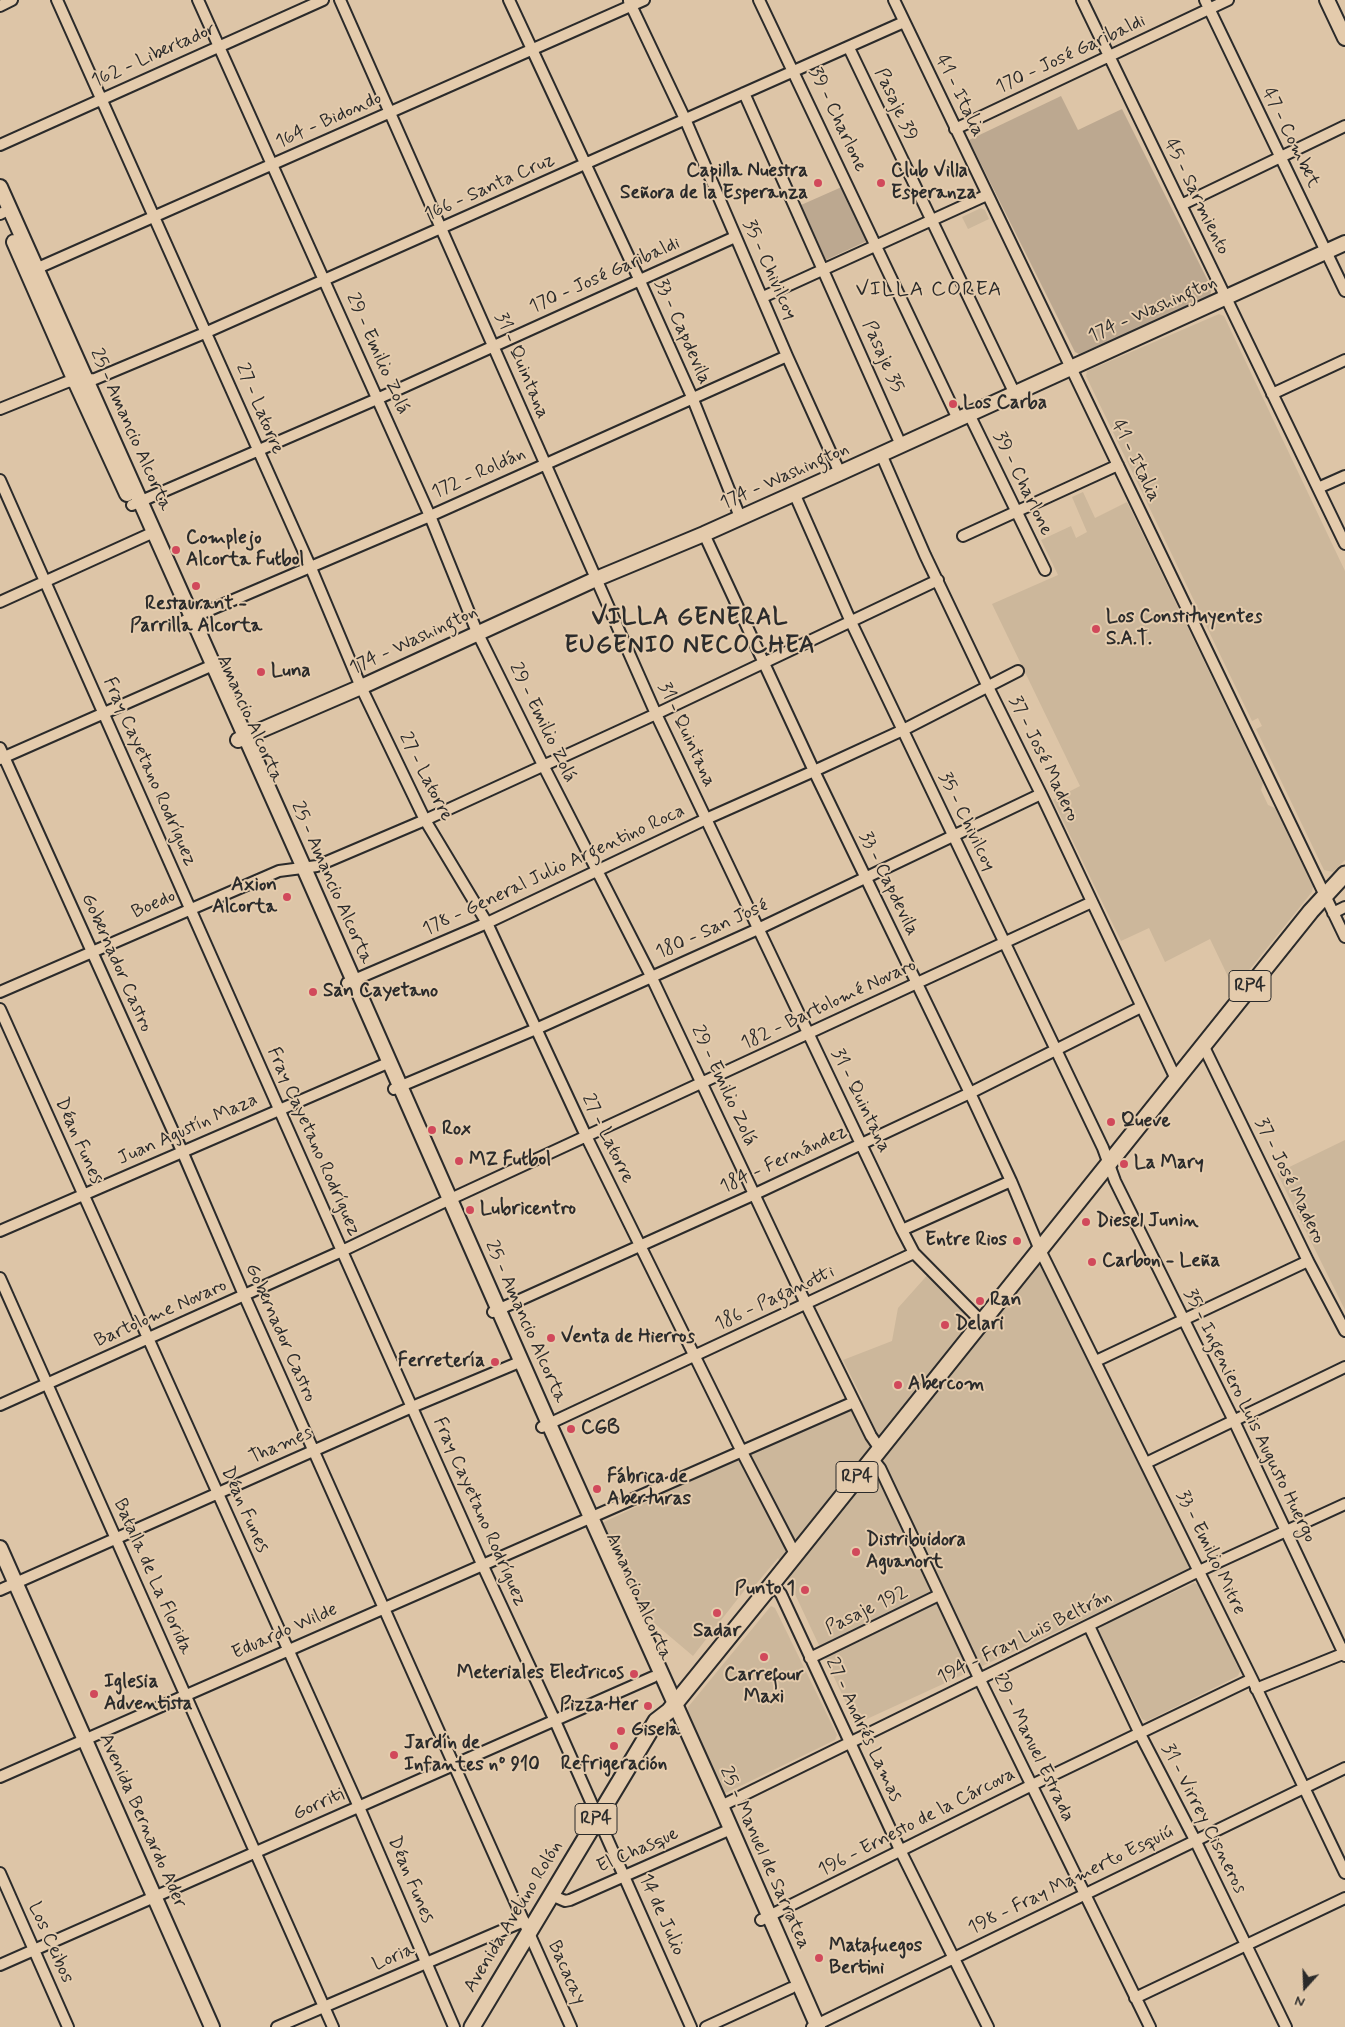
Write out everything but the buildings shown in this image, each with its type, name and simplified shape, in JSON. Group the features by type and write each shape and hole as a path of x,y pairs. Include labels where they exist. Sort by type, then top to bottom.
{"main road":[{"path":"1327,0 1345,38"},
{"name":"25 - Amancio Alcorta","path":"0,188 3,212 32,271 81,381"},
{"name":"174 - Washington","path":"241,739 361,687 477,632 596,579 704,534 840,473 1345,243"},
{"path":"81,381 137,503"},
{"name":"25 - Amancio Alcorta","path":"137,503 188,620"},
{"name":"Amancio Alcorta","path":"188,620 209,666"},
{"name":"25 - Amancio Alcorta","path":"209,666 300,869"},
{"path":"300,869 397,1088"},
{"name":"RP4","path":"672,1707 1203,1045 1325,894 1345,874"},
{"name":"25 - Amancio Alcorta","path":"397,1088 672,1707"},
{"name":"Amancio Alcorta","path":"588,1519 653,1677 672,1707"},
{"name":"Avenida Bernardo Ader","path":"0,1548 212,2027"},
{"path":"672,1707 765,1918 791,1988 814,2026"},
{"name":"25 - Manuel de Sarratea","path":"672,1707 721,1806 727,1831"},
{"name":"Avenida Avelino Rolón","path":"481,2027 528,1932 558,1898 656,1721 672,1707"},
{"name":"Avenida Avelino Rolón","path":"472,2027 528,1932 600,1822"},
{"name":"25 - Manuel de Sarratea","path":"765,1918 814,2026"}],"street":[{"path":"0,6 12,0"},
{"name":"27 - Latorre","path":"57,0 207,332 361,687 425,820 487,923 586,1136 694,1356 795,1554"},
{"name":"29 - Emilio Zolá","path":"198,0 430,516 477,632 651,976 854,1402 876,1454"},
{"name":"162 - Libertador","path":"0,145 323,0"},
{"name":"31 - Quintana","path":"340,0 656,714 902,1230 914,1253 982,1322"},
{"name":"33 - Capdevila","path":"509,0 587,164 692,397 740,517"},
{"name":"164 - Bidondo","path":"32,271 273,165 630,3 644,0"},
{"name":"39 - Charlone","path":"759,0 877,246 963,416 1016,512 1045,570"},
{"name":"41 - Italia","path":"894,0 1345,937"},
{"name":"45 - Sarmiento","path":"1082,0 1345,544"},
{"name":"47 - Combet","path":"1204,0 1345,291"},
{"name":"170 - José Garibaldi","path":"955,128 1228,0"},
{"name":"35 - Chivilcoy","path":"630,3 685,119 787,356 840,473"},
{"name":"166 - Santa Cruz","path":"0,409 67,382 81,381 207,332 904,22"},
{"name":"Pasaje 39","path":"849,48 1015,394"},
{"name":"Pasaje 35","path":"744,93 901,445"},
{"path":"1181,205 1345,126"},
{"path":"763,297 987,195"},
{"name":"170 - José Garibaldi","path":"137,503 377,399 735,237"},
{"name":"172 - Roldán","path":"188,620 430,516 787,356"},
{"path":"1272,394 1345,360"},
{"name":"37 - José Madero","path":"881,454 925,555 1176,1079"},
{"path":"963,536 1118,465"},
{"path":"1318,488 1345,476"},
{"name":"Fray Cayetano Rodríguez","path":"0,480 342,1251 600,1822"},
{"name":"35 - Chivilcoy","path":"794,493 850,622 1006,942 1109,1164"},
{"path":"0,602 150,534"},
{"name":"33 - Capdevila","path":"704,534 814,771 970,1093 1011,1181 1040,1250"},
{"name":"Boedo","path":"0,992 279,871 317,866 425,820 656,714 938,580"},
{"path":"1,755 103,713 209,666"},
{"name":"178 - General Julio Argentino Roca","path":"351,982 487,923 903,730 1018,671"},
{"name":"Gobernador Castro","path":"1,755 182,1151 244,1295 385,1607 528,1932"},
{"name":"180 - San José","path":"397,1088 536,1029 758,928 1041,794"},
{"name":"182 - Bartolomé Novaro","path":"447,1201 1092,902"},
{"path":"1333,912 1345,907"},
{"name":"184 - Fernández","path":"496,1311 755,1194 970,1093 1141,1007"},
{"name":"Déan Funes","path":"0,1009 359,1807 454,2027"},
{"name":"37 - José Madero","path":"1203,1045 1308,1261 1345,1331"},
{"name":"Juan Agustín Maza","path":"0,1231 387,1063"},
{"name":"35 - Ingeniero Luis Augusto Huergo","path":"1109,1164 1115,1181 1234,1422 1345,1654"},
{"path":"902,1230 1011,1181"},
{"name":"Bartolome Novaro","path":"0,1405 342,1251 447,1201"},
{"name":"33 - Emilio Mitre","path":"1040,1250 1199,1571 1345,1873"},
{"name":"186 - Paganotti","path":"546,1425 914,1253"},
{"path":"1096,1361 1308,1261"},
{"name":"Batalla de La Florida","path":"0,1278 334,2027"},
{"name":"Thames","path":"0,1590 412,1407 519,1362"},
{"path":"1146,1463 1345,1367"},
{"name":"Eduardo Wilde","path":"0,1777 854,1402"},
{"name":"29 - Manuel Estrada","path":"876,1454 880,1468 939,1595 1150,2027"},
{"name":"194 - Fray Luis Beltrán","path":"721,1806 1199,1571 1345,1504"},
{"name":"27 - Andrés Lamas","path":"772,1584 781,1594 901,1852 988,2027"},
{"name":"Pasaje 192","path":"810,1658 939,1595"},
{"name":"31 - Virrey Cisneros","path":"1089,1626 1140,1734 1195,1840 1286,2027"},
{"name":"196 - Ernesto de la Cárcova","path":"765,1918 901,1852 1032,1785 1140,1734 1254,1684 1345,1654"},
{"name":"Gorriti","path":"0,1965 653,1677"},
{"name":"198 - Fray Mamerto Esquiú","path":"814,2026 1345,1768"},
{"name":"14 de Julio","path":"600,1822 691,2027"},
{"name":"El Chasque","path":"558,1898 565,1901 570,1900 727,1831"},
{"name":"Los Ceibos","path":"0,1872 68,2027"},
{"path":"1136,1998 1345,1898"},
{"name":"Loria","path":"277,2027 426,1963 528,1932"},
{"name":"Bacacay","path":"528,1932 571,2027"},
{"path":"706,2027 791,1988"}],"shaded area":[{"path":"1061,96 1078,130 1122,109 1212,289 1209,298 1079,354 1075,352 969,140"},
{"path":"844,186 869,240 826,260 801,205"},
{"path":"981,208 985,210 989,219 968,229 962,217"},
{"path":"1219,314 1224,316 1345,571 1345,860 1333,872 1324,870 1256,729 1262,726 1258,718 1252,721 1086,376 1087,371"},
{"path":"1083,492 1095,518 1127,502 1263,783 1261,790 1268,805 1275,808 1313,886 1312,892 1234,989 1210,939 1165,962 1149,928 1121,941 1053,800 1080,786 992,604 1058,575 1041,540 1071,526 1076,538 1087,532 1072,497"},
{"path":"1345,1140 1345,1310 1277,1173"},
{"path":"1034,1264 1045,1268 1193,1569 856,1724 778,1558 752,1589 747,1587 693,1656 647,1617 645,1612 642,1613 626,1573 602,1523 863,1400 843,1360 892,1341 898,1308 931,1271 987,1325"},
{"path":"1194,1583 1199,1585 1240,1671 1238,1676 1147,1721 1142,1719 1099,1631 1101,1626"},
{"name":"Carrefour Maxi","path":"771,1606 775,1608 837,1735 835,1740 726,1793 722,1791 688,1711 688,1707"}],"place":[{"name":"Capilla Nuestra Señora de la Esperanza","path":"818,183"},
{"name":"Club Villa Esperanza","path":"881,183"},
{"name":"Los Carba","path":"953,404"},
{"name":"Complejo Alcorta Futbol","path":"176,550"},
{"name":"Restaurant - Parrilla Alcorta","path":"196,586"},
{"name":"Los Constituyentes S.A.T.","path":"1096,629"},
{"name":"Luna","path":"261,672"},
{"name":"Axion Alcorta","path":"287,897"},
{"name":"San Cayetano","path":"313,992"},
{"name":"Queve","path":"1111,1122"},
{"name":"Rox","path":"432,1130"},
{"name":"MZ Futbol","path":"459,1161"},
{"name":"La Mary","path":"1124,1164"},
{"name":"Lubricentro","path":"470,1210"},
{"name":"Diesel Junin","path":"1086,1222"},
{"name":"Entre Rios","path":"1017,1241"},
{"name":"Carbon - Leña","path":"1092,1262"},
{"name":"Ran","path":"980,1301"},
{"name":"Delari","path":"945,1325"},
{"name":"Venta de Hierros","path":"551,1338"},
{"name":"Ferretería","path":"495,1362"},
{"name":"Abercom","path":"898,1385"},
{"name":"CGB","path":"571,1429"},
{"name":"Fábrica de Aberturas","path":"597,1489"},
{"name":"Distribuidora Aguanort","path":"856,1552"},
{"name":"Punto 1","path":"805,1590"},
{"name":"Sadar","path":"717,1613"},
{"name":"Carrefour Maxi","path":"764,1657"},
{"name":"Meteriales Electricos","path":"634,1674"},
{"name":"Iglesia Adventista","path":"94,1694"},
{"name":"Pizza Her","path":"648,1706"},
{"name":"Gisela","path":"621,1731"},
{"name":"Refrigeración","path":"614,1746"},
{"name":"Jardín de Infantes nº 910","path":"394,1755"},
{"name":"Matafuegos Bertini","path":"819,1958"}],"district":[{"name":"VILLA COREA","path":"929,291"},
{"name":"VILLA GENERAL EUGENIO NECOCHEA","path":"690,633"}]}
